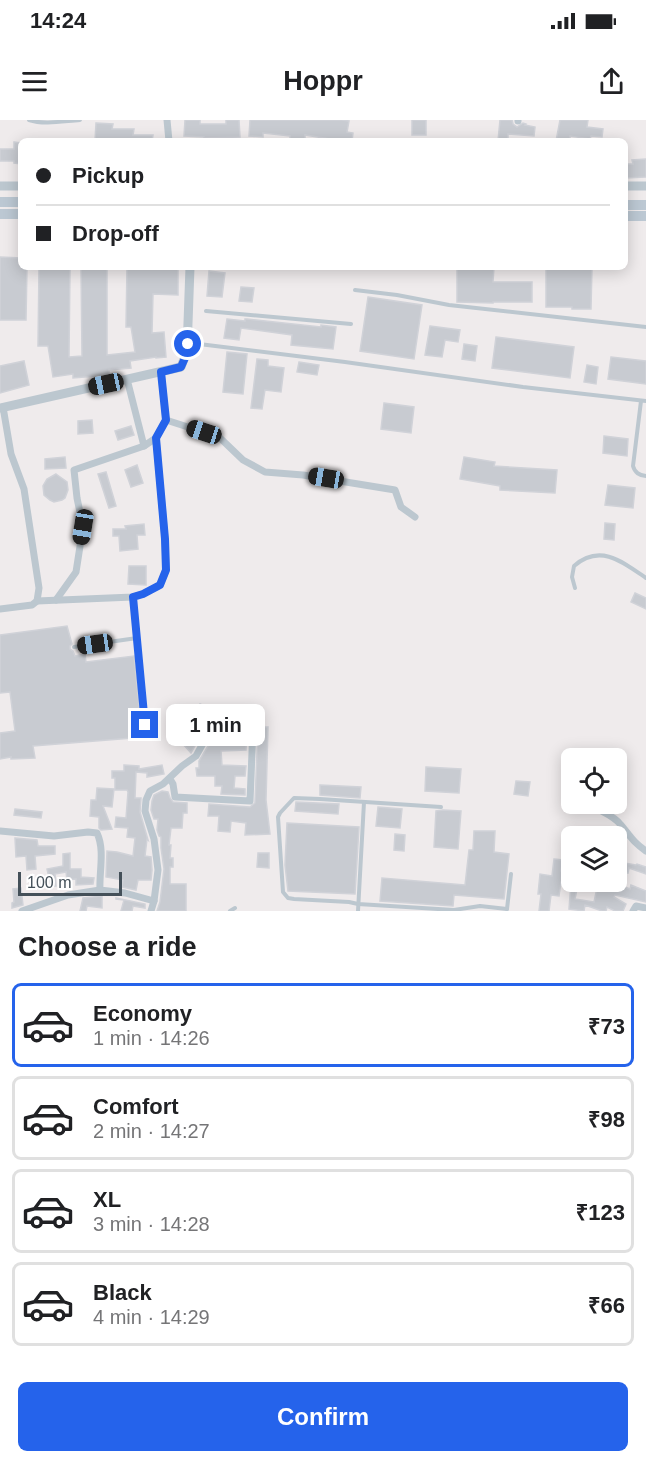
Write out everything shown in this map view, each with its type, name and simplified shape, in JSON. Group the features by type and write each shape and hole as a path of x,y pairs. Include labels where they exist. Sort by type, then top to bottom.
{"main road":[{"path":"0,201 18,202"},
{"path":"628,204 646,205"},
{"path":"0,214 18,214"},
{"path":"628,216 646,216"}],"street":[{"path":"167,120 169,138"},
{"path":"0,186 18,186"},
{"path":"628,186 646,186"},
{"path":"37,601 39,588 24,489 11,454 2,407 181,367 188,351 190,270"},
{"path":"56,600 76,572 83,527 74,470 144,446 156,438 166,420 161,372"},
{"path":"127,380 144,446"},
{"path":"166,420 219,437 243,460 265,472 303,475 395,490 401,507 415,517"},
{"path":"0,609 32,605 37,601 133,597 160,585 166,570 156,438"},
{"path":"151,911 158,870 154,839 145,811 150,791 170,779 196,756 211,729 223,721 250,722 253,728 250,801 175,797 170,779"},
{"path":"606,814 620,824 631,839 646,851"},
{"path":"0,831 54,836 97,833 100,838 102,868 100,890"},
{"path":"22,911 68,895 100,890 125,893 154,901"},
{"path":"633,911 636,906 646,908"}],"lane":[{"path":"29,120 34,122 80,120"},
{"path":"355,290 449,305 646,327"},
{"path":"206,311 351,324"},
{"path":"200,344 644,401 633,466 635,472 646,476"},
{"path":"575,588 572,576 574,566 588,556 606,556 624,563 646,578"},
{"path":"133,597 145,725"},
{"path":"74,647 137,638"},
{"path":"441,807 294,798 280,813 277,824 283,892 288,898 294,899 454,910 480,906 507,910 511,874"},
{"path":"358,911 364,802"},
{"path":"230,911 235,908"}],"building":[{"path":"185,120 200,120 200,124 226,124 226,120 239,120 240,137 184,136"},
{"path":"250,120 342,120 349,121 347,132 353,133 352,138 324,138 305,135 305,138 290,138 290,136 263,133 263,137 249,136"},
{"path":"412,120 426,120 426,135 412,135"},
{"path":"500,120 512,120 517,127 523,123 535,127 534,136 508,134 508,138 498,138"},
{"path":"560,120 588,120 587,127 603,129 602,137 557,138"},
{"path":"96,123 113,124 112,129 134,129 133,135 153,135 152,138 95,138"},
{"path":"14,142 18,143 18,164 14,161 0,161 0,149 14,149"},
{"path":"646,159 646,177 628,178 628,164 633,164 632,160"},
{"path":"0,257 18,258 18,270 27,270 26,320 0,320"},
{"path":"39,270 70,270 69,357 82,356 81,270 107,270 107,355 135,352 131,327 126,327 127,270 178,270 178,295 153,294 152,333 164,332 166,357 130,361 131,368 109,370 109,375 73,378 73,374 53,377 48,346 38,346"},
{"path":"457,270 494,270 493,282 532,282 532,302 457,302"},
{"path":"546,270 592,270 591,309 546,307"},
{"path":"209,271 225,273 222,297 207,296"},
{"path":"241,287 254,288 252,302 239,301"},
{"path":"368,297 422,305 414,359 360,351"},
{"path":"227,319 336,327 333,349 291,345 292,335 241,328 239,340 224,338"},
{"path":"430,326 460,330 458,342 445,340 442,357 425,355"},
{"path":"496,337 574,347 570,378 492,368"},
{"path":"464,344 477,346 475,361 462,359"},
{"path":"227,352 247,354 243,394 223,392"},
{"path":"611,357 646,361 646,384 608,379"},
{"path":"257,359 268,360 268,366 284,368 281,392 265,390 262,409 251,408"},
{"path":"24,361 29,385 0,393 0,366"},
{"path":"299,362 319,365 317,375 297,372"},
{"path":"587,365 598,367 596,384 584,382"},
{"path":"384,403 414,407 411,433 381,429"},
{"path":"92,420 93,433 78,434 78,421"},
{"path":"131,426 134,435 118,440 115,431"},
{"path":"604,436 628,439 627,456 603,453"},
{"path":"65,457 66,468 45,469 45,459"},
{"path":"464,457 495,462 494,466 557,470 555,493 500,490 500,486 460,479"},
{"path":"137,465 143,483 131,487 125,470"},
{"path":"106,472 116,506 109,508 98,474"},
{"path":"56,474 67,482 68,490 65,498 54,502 44,495 43,486 47,479"},
{"path":"608,485 635,488 633,508 605,505"},
{"path":"605,523 615,524 614,540 604,539"},
{"path":"144,524 145,535 137,535 138,549 120,551 119,536 113,536 113,529 126,529 125,526"},
{"path":"129,566 146,566 146,585 128,584"},
{"path":"635,593 646,598 646,609 631,602"},
{"path":"67,626 72,644 70,649 75,656 85,654 86,662 134,656 141,725 145,737 33,746 35,758 0,759 0,733 15,731 10,692 0,693 0,635"},
{"path":"200,704 218,712 214,721 206,726 191,753 183,744 191,738 188,735 196,725 191,722"},
{"path":"226,727 247,729 246,750 221,751 222,765 246,766 245,776 235,776 234,788 245,789 245,795 221,794 222,786 215,786 215,776 197,776 196,768 199,768 199,761 211,741 226,742"},
{"path":"258,727 268,727 266,800 270,834 245,835 246,823 231,821 230,832 218,831 219,816 208,816 209,804 250,807 255,803"},
{"path":"124,765 139,766 139,769 162,765 164,774 147,777 147,773 136,772 135,798 141,798 140,812 148,840 145,856 151,857 152,870 151,880 138,880 136,890 122,887 123,880 106,877 107,851 133,856 135,838 127,837 128,828 115,827 116,817 126,818 128,792 127,790 115,790 115,778 112,778 112,771 124,771"},
{"path":"426,767 461,769 459,793 425,791"},
{"path":"516,781 530,782 528,796 514,794"},
{"path":"320,785 361,787 360,798 320,795"},
{"path":"97,788 114,789 112,807 103,806 112,829 101,830 99,817 90,816 91,800 96,800"},
{"path":"162,791 168,792 173,802 187,803 187,813 183,813 182,828 171,828 169,845 171,845 170,858 173,858 173,867 170,867 170,884 186,884 186,911 157,911 164,869 161,837 157,830 158,819 154,819 151,810 154,795"},
{"path":"296,802 339,804 338,814 295,811"},
{"path":"378,807 402,809 400,828 376,826"},
{"path":"15,809 42,812 41,818 14,815"},
{"path":"436,811 461,811 458,849 434,847"},
{"path":"287,823 359,827 355,894 288,891 285,865"},
{"path":"474,831 495,831 494,852 509,854 504,899 454,895 453,906 380,901 382,878 465,885 469,850 473,850"},
{"path":"395,834 405,835 404,851 394,850"},
{"path":"15,838 37,840 38,846 55,846 55,854 35,856 36,869 27,870 26,856 16,857"},
{"path":"70,853 70,869 81,869 81,877 94,878 93,884 76,885 76,879 67,880 66,872 55,874 56,886 51,886 47,869 63,866 63,854"},
{"path":"258,853 269,853 269,868 257,867"},
{"path":"554,859 561,860 559,896 551,895 549,911 539,911 540,874 552,876"},
{"path":"627,863 646,867 646,874 629,868 628,873"},
{"path":"631,885 646,891 646,902 615,895 614,897 626,904 623,911 615,911 607,907 606,911 602,911 585,905 584,911 569,909 570,892 576,892 575,899 594,902 596,892 627,892 627,888 630,889"},
{"path":"21,888 23,905 12,908 13,889"},
{"path":"102,896 102,908 87,906 86,911 80,911 83,898"},
{"path":"116,898 145,904 145,908 133,906 132,911 121,911 124,900"}],"route":[{"path":"145,725 133,597 160,585 166,570 156,438 166,420 161,372 181,367 188,351 188,344"}]}
